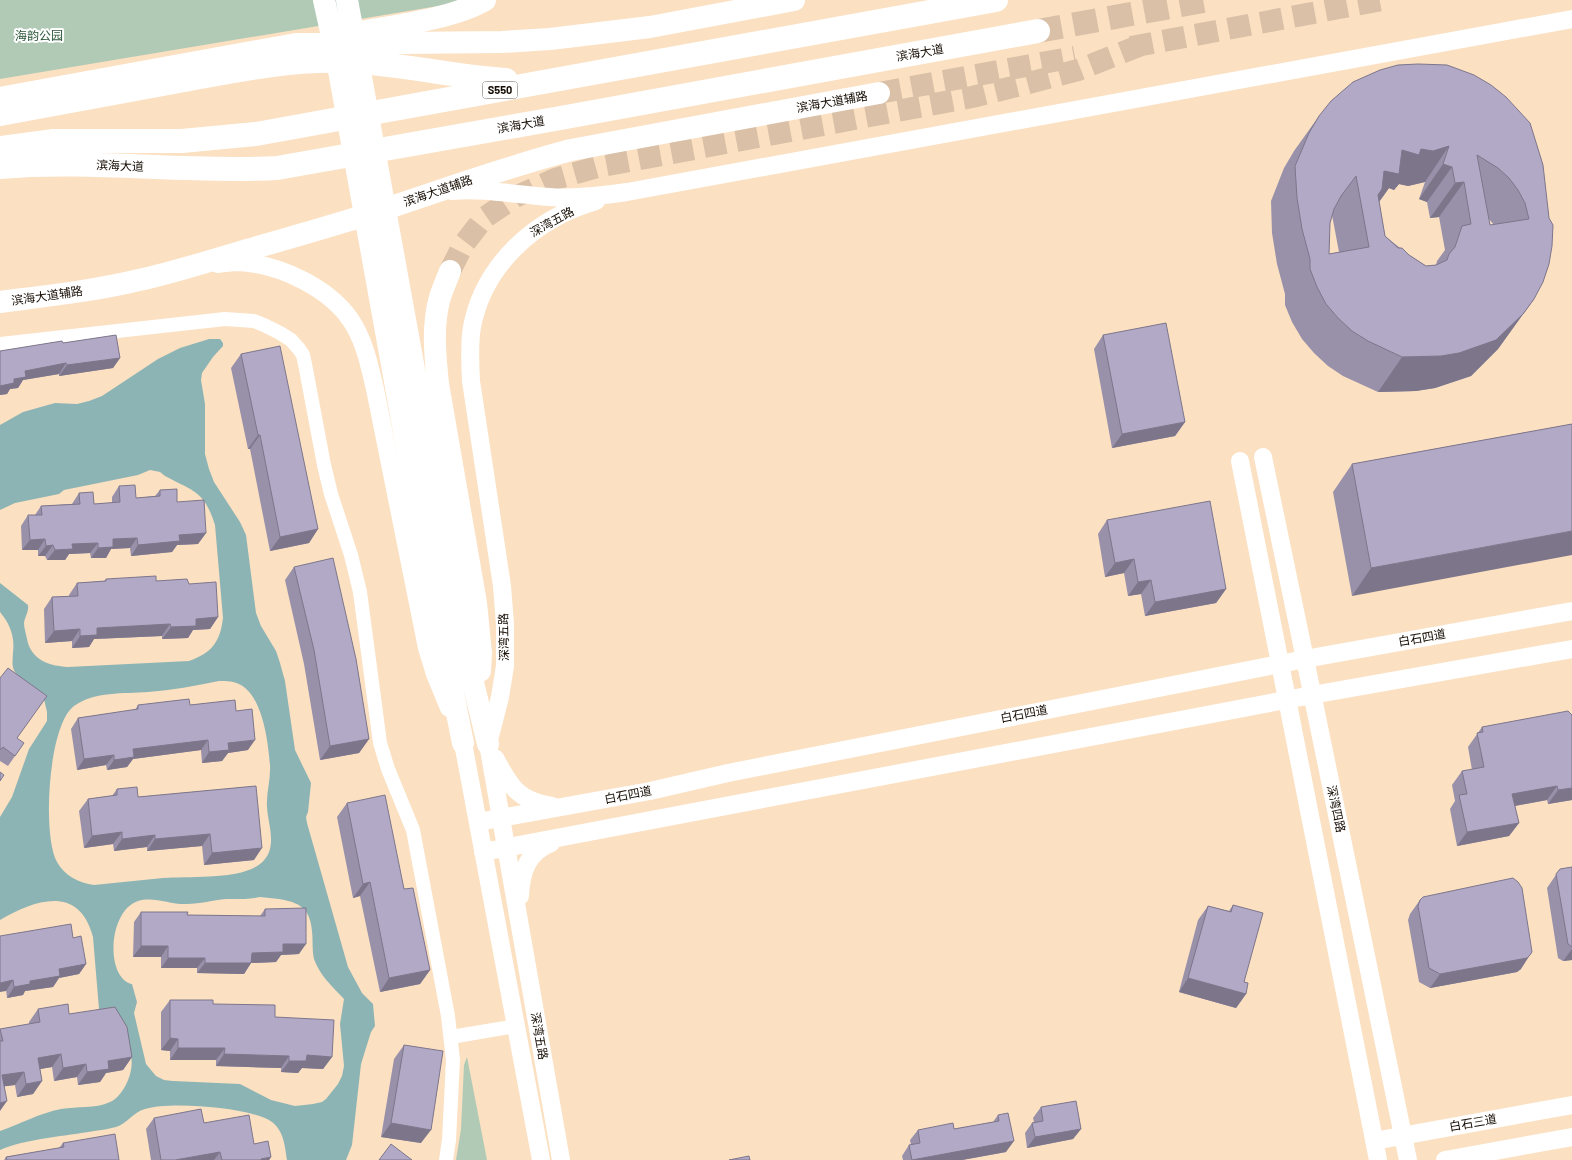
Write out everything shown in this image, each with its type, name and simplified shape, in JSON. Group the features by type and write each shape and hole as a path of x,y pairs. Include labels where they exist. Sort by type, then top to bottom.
{"highway":[{"name":"滨海大道","path":"0,148 54,141 182,141 256,134 996,0"},
{"name":"滨海大道","path":"0,167 57,164 237,170 278,168 1038,31"},
{"path":"0,114 247,68 313,62 344,61 481,79 556,80"}],"main road":[{"path":"324,0 447,607 469,666 488,744"},
{"path":"347,0 447,607 463,743"},
{"path":"0,98 296,44 455,12 484,0"},
{"path":"726,0 760,2 793,0"},
{"path":"296,44 502,42 550,39 650,27 793,0"},
{"name":"滨海大道辅路","path":"0,302 87,290 139,280 315,231 519,164 571,150 879,93"},
{"path":"450,271 440,297 435,322 434,349 438,384 478,616 481,653 480,710"}],"street":[{"path":"434,193 458,190 484,191 552,198 589,197 627,192 1572,18"},
{"name":"深湾五路","path":"561,1160 488,744 500,697 504,666 505,624 502,586 471,381 470,353 472,327 479,303 492,276 507,255 528,235 558,216 627,192"},
{"name":"深湾五路","path":"191,266 238,262 260,265 284,272 327,295 343,310 355,327 367,355 427,648 435,674 463,743 541,1160"},
{"path":"0,344 225,320 242,320 254,321 272,329 291,340 303,355 326,475 351,555 360,592 380,743 415,838 451,1037 453,1060 449,1140 446,1160"},
{"name":"深湾四路","path":"1262,457 1408,1160"},
{"path":"1240,461 1378,1160"},
{"name":"白石四道","path":"478,822 650,791 747,769 1305,659 1572,611"},
{"path":"483,852 565,838 1312,695 1572,649"},
{"path":"488,744 508,780 521,796 529,801 540,804 563,807"},
{"path":"518,917 520,884 530,857 545,845 565,838"},
{"path":"451,1037 516,1026"},
{"name":"白石三道","path":"1374,1141 1572,1105"},
{"path":"1445,1160 1466,1158 1572,1137"}],"green space":[{"name":"海韵公园","path":"0,0 458,0 444,5 0,79"},
{"path":"467,1057 487,1160 456,1160 461,1129 464,1065"}],"water":[{"path":"209,339 220,339 223,343 223,346 202,373 201,380 205,404 205,454 214,482 240,522 246,535 256,613 261,626 276,651 280,663 285,681 295,750 311,783 306,817 307,823 348,967 362,993 373,1004 375,1026 371,1032 361,1064 352,1145 346,1160 287,1160 285,1145 279,1130 272,1122 262,1117 229,1109 191,1106 145,1109 116,1127 33,1140 0,1150 0,1131 53,1111 98,1106 110,1102 125,1087 132,1066 128,1048 99,1009 93,937 86,920 77,909 67,903 54,901 27,907 0,920 0,817 12,797 29,749 47,721 47,712 44,699 28,686 14,670 12,636 7,621 0,612 0,583 28,605 24,625 29,646 37,657 54,665 68,667 189,661 204,654 214,646 220,634 223,618 215,525 207,505 197,494 160,472 150,470 138,475 64,490 59,494 15,503 0,510 0,425 23,412 55,403 77,404 102,396 158,359 180,348","holes":["219,681 236,683 248,691 255,700 263,721 268,745 270,770 267,802 271,844 266,858 251,869 227,875 163,878 94,885 83,883 68,875 60,867 52,849 49,806 53,757 58,735 65,717 74,706 91,698 110,694 166,690","260,897 295,903 307,913 312,931 314,959 320,971 344,999 340,1024 344,1066 342,1076 338,1084 322,1102 295,1106 271,1100 240,1084 173,1081 164,1080 156,1076 146,1064 134,1013 137,1002 132,984 123,979 117,970 114,958 116,930 121,917 128,907 138,901 150,899 187,904"]}],"building":[{"path":"1398,65 1447,65 1474,75 1491,85 1506,97 1530,123 1543,165 1549,218 1553,225 1549,264 1543,282 1523,314 1496,340 1459,353 1441,356 1402,357 1368,341 1352,331 1326,304 1310,269 1310,259 1302,229 1297,198 1295,166 1309,133 1331,101 1353,82 1380,70","holes":["1449,146 1443,164 1452,167 1455,183 1464,182 1471,224 1462,226 1455,247 1447,260 1436,265 1426,266 1402,248 1398,248 1385,236 1378,195 1382,189 1384,171 1399,174 1402,150 1419,155 1421,149 1433,151","1477,155 1498,168 1509,178 1525,203 1529,219 1490,225","1356,176 1369,247 1329,254 1330,223 1334,209"]},
{"path":"1166,323 1185,422 1122,434 1103,335"},
{"path":"116,335 120,358 67,365 66,363 25,371 26,377 14,379 14,383 0,386 0,351"},
{"path":"280,346 318,529 280,537 260,435 258,435 241,354"},
{"path":"1572,424 1572,531 1371,568 1352,464"},
{"path":"135,485 136,498 160,496 160,490 177,489 177,502 204,500 206,533 179,535 180,541 138,545 137,538 113,539 113,547 98,548 98,543 72,544 73,549 55,550 53,545 46,546 45,539 30,540 28,515 42,515 41,506 80,504 79,493 93,492 94,504 120,502 119,486"},
{"path":"1210,501 1226,589 1155,602 1151,580 1138,582 1134,559 1115,563 1107,520"},
{"path":"333,558 356,659 369,739 330,746 314,650 294,567"},
{"path":"156,576 156,581 187,579 189,584 216,582 218,617 196,619 196,626 171,627 170,624 97,628 97,635 80,636 80,629 54,631 52,597 78,596 77,583"},
{"path":"8,668 47,696 17,738 24,743 15,756 3,747 0,750 0,678"},
{"path":"189,699 190,705 235,700 236,711 252,709 255,740 228,743 229,750 209,752 208,740 133,749 134,757 114,760 114,755 84,759 78,718 138,709 138,705"},
{"path":"1568,711 1572,715 1572,788 1558,790 1557,786 1512,794 1519,823 1467,832 1459,795 1467,794 1462,771 1484,767 1477,733 1483,732 1482,727"},
{"path":"0,772 4,775 0,781"},
{"path":"256,786 262,848 212,853 210,834 155,839 155,835 122,839 122,832 92,836 88,799 117,795 117,789 137,787 138,797"},
{"path":"385,795 404,889 413,888 430,970 389,978 370,882 363,884 347,803"},
{"path":"1572,867 1572,947 1568,944 1556,874 1560,869"},
{"path":"1513,878 1522,888 1532,952 1530,955 1527,958 1440,974 1429,968 1418,906 1420,900 1423,897"},
{"path":"1233,905 1263,913 1244,982 1248,983 1246,994 1188,978 1208,906 1231,912"},
{"path":"306,908 306,944 283,944 283,952 252,953 251,963 205,963 205,958 168,958 168,946 141,946 141,912 188,912 187,915 265,916 265,909"},
{"path":"71,924 73,938 81,936 86,964 59,969 60,976 30,981 30,984 14,987 13,980 0,983 0,936"},
{"path":"170,1000 213,1000 213,1004 275,1005 275,1017 334,1020 332,1057 307,1055 306,1061 289,1061 289,1056 224,1054 225,1048 178,1048 178,1039 170,1038"},
{"path":"68,1004 69,1014 115,1007 127,1027 132,1057 108,1061 109,1069 87,1072 86,1064 63,1068 61,1054 38,1058 42,1081 26,1084 24,1072 2,1075 7,1101 0,1103 0,1041 3,1041 0,1029 40,1022 38,1009"},
{"path":"404,1045 443,1051 431,1130 391,1123"},
{"path":"1076,1101 1081,1129 1035,1137 1032,1123 1043,1121 1041,1107"},
{"path":"201,1109 204,1123 249,1115 254,1144 268,1141 271,1157 261,1160 222,1160 220,1152 175,1160 161,1160 154,1118"},
{"path":"1008,1113 1014,1141 912,1160 909,1145 920,1143 918,1130 953,1123 954,1129 999,1121 998,1115"},
{"path":"115,1134 119,1160 7,1160 6,1157 64,1147 63,1143"},
{"path":"391,1144 412,1160 379,1160"},
{"path":"749,1156 750,1160 729,1160"}],"tunnel":[{"path":"1038,31 1208,0"},
{"path":"1131,47 1382,0"},
{"path":"450,271 463,245 484,218 515,197 555,179 597,167 972,97 1078,70 1144,44"},
{"path":"879,93 1075,57"}]}
